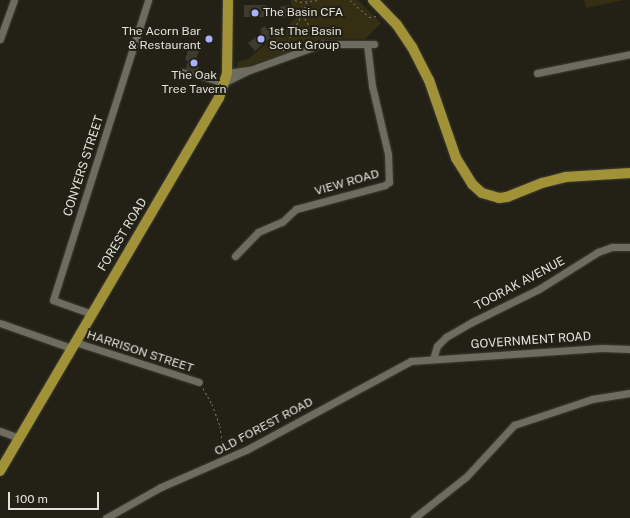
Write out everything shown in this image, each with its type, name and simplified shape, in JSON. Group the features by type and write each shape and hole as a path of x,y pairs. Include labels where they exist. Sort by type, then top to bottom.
{"main road":[{"name":"FOREST ROAD","path":"0,471 226,80 228,0"},
{"path":"373,0 388,16 412,47 429,80 456,158 472,184 482,193 499,198 508,197 550,180 566,177 630,173"}],"street":[{"path":"0,39 14,0"},
{"name":"CONYERS STREET","path":"92,314 53,300 148,0"},
{"name":"VIEW ROAD","path":"235,256 258,232 282,222 296,209 385,185 389,182 388,154 372,86 370,44 347,42 319,45"},
{"path":"226,80 319,45"},
{"path":"537,73 630,54"},
{"name":"TOORAK AVENUE","path":"433,359 437,346 446,337 472,322 539,289 598,252 612,247 630,247"},
{"name":"HARRISON STREET","path":"0,323 73,346 199,382"},
{"name":"GOVERNMENT ROAD","path":"433,359 602,348 630,349"},
{"name":"OLD FOREST ROAD","path":"106,518 162,487 223,462 410,361 433,359"},
{"path":"414,518 466,477 514,425 578,403 630,393"},
{"path":"0,431 19,438"}],"lane":[{"path":"182,71 226,80"}],"path":[{"path":"295,0 307,2 319,0"},
{"path":"350,0 370,17 388,16"},
{"path":"280,54 287,46 307,2"},
{"path":"302,14 319,45"},
{"path":"199,382 212,404 220,426 224,443 223,462"}],"shaded area":[{"path":"290,0 358,0 381,23 365,39 328,39 236,70 238,62 248,59 296,18"},
{"path":"584,0 624,0 586,8"}],"building":[{"name":"The Basin CFA","path":"244,5 266,5 266,17 244,17"},
{"path":"289,5 291,16 282,17 280,7"},
{"name":"1st The Basin Scout Group","path":"264,26 274,35 255,51 248,43 262,32 260,30"},
{"path":"190,43 200,47 195,63 199,67 197,74 185,70 188,61 185,60"}],"place":[{"name":"The Basin CFA","path":"255,13"},
{"name":"The Acorn Bar & Restaurant","path":"209,39"},
{"name":"1st The Basin Scout Group","path":"261,39"},
{"name":"The Oak Tree Tavern","path":"194,63"}]}
